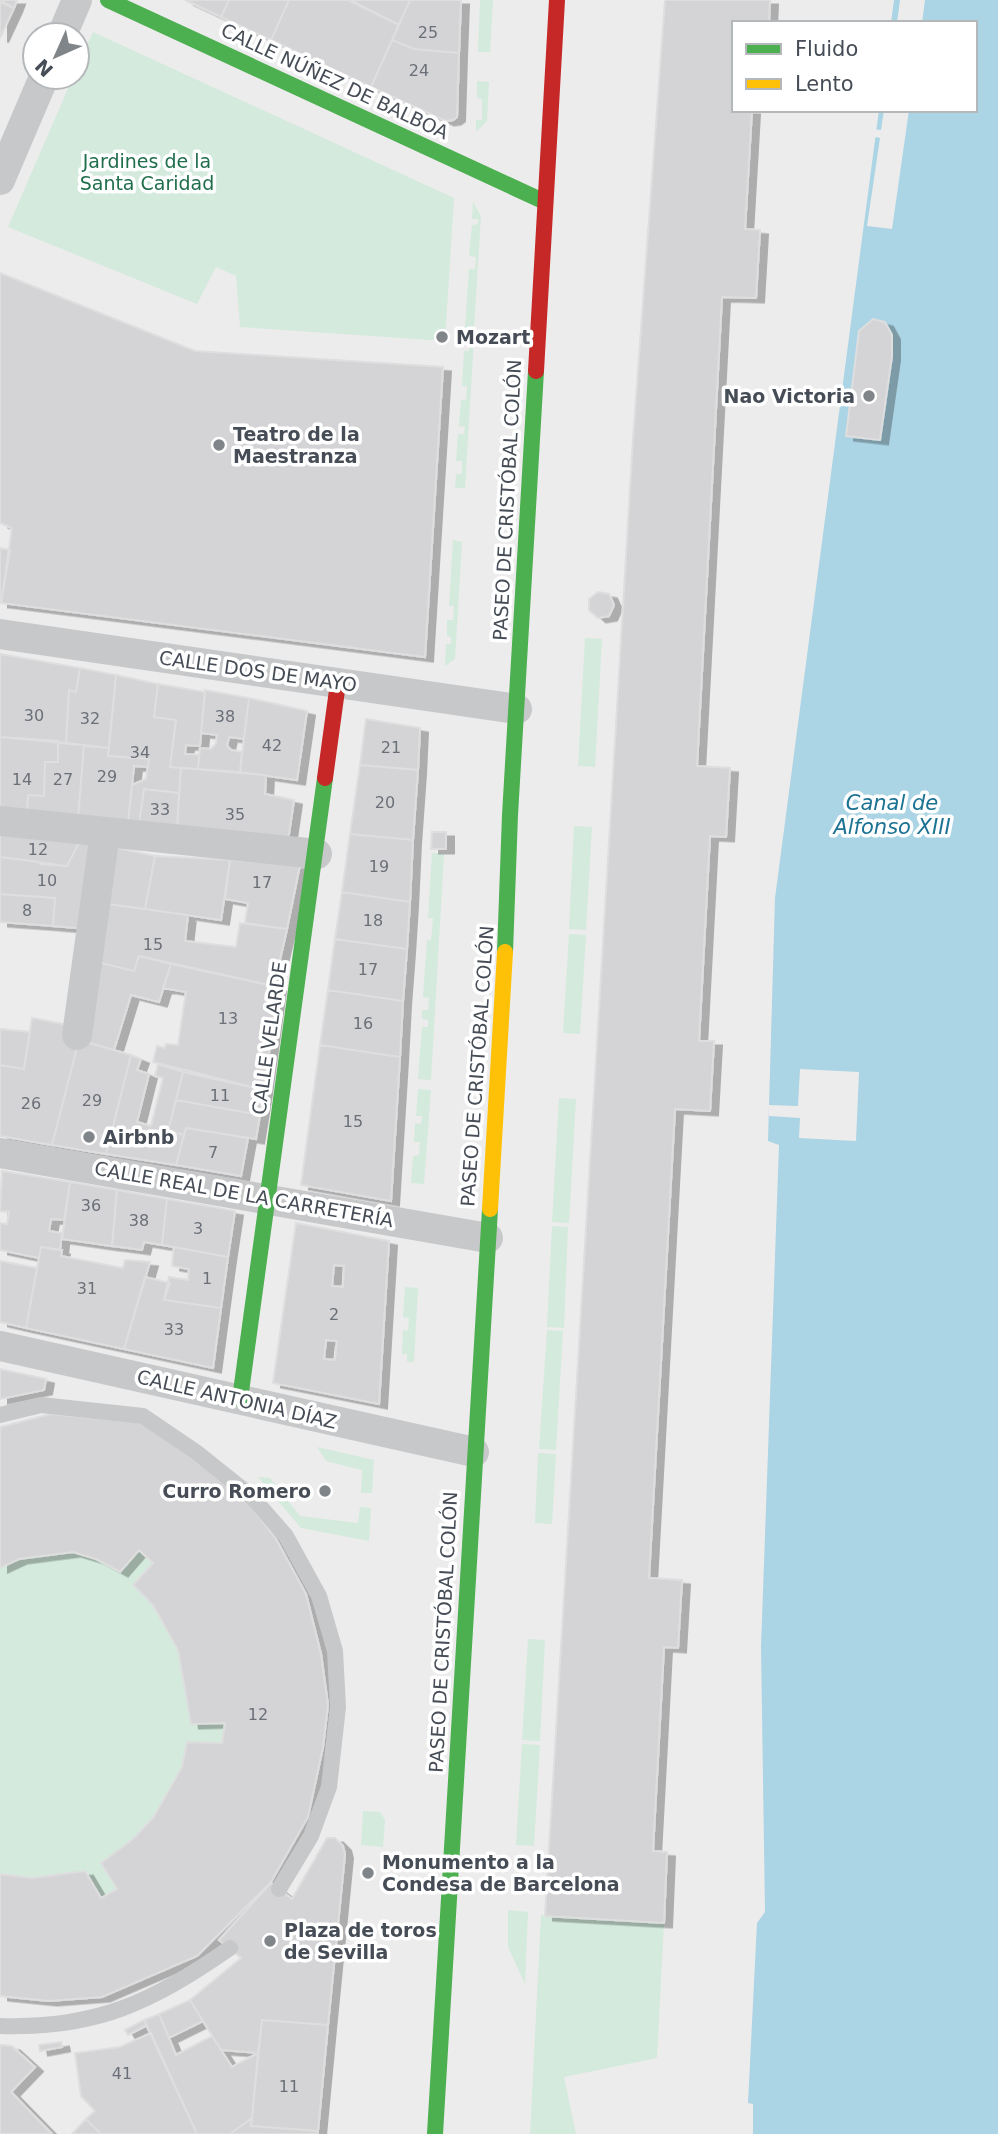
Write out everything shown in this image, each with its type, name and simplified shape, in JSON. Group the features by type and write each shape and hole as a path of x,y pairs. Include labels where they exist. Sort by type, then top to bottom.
{"main road":[{"name":"CALLE NÚÑEZ DE BALBOA","path":"108,0 543,201"},
{"name":"PASEO DE CRISTÓBAL COLÓN","path":"435,2134 488,1238 543,201 557,0"},
{"name":"CALLE VELARDE","path":"240,1399 317,854 338,683"}],"street":[{"path":"68,21 77,0"},
{"path":"0,180 38,91"},
{"name":"CALLE DOS DE MAYO","path":"0,634 517,709"},
{"path":"0,821 317,854"},
{"path":"77,1035 104,833"},
{"name":"CALLE REAL DE LA CARRETERÍA","path":"0,1153 268,1197 488,1238"},
{"name":"CALLE ANTONIA DÍAZ","path":"0,1346 474,1452"}],"lane":[{"path":"0,1415 41,1405 144,1416 196,1452 251,1496 286,1536 319,1596 335,1651 338,1707 329,1787 311,1836 279,1889"},
{"path":"0,2026 49,2026 88,2021 128,2007 178,1984 230,1948"}],"green space":[{"path":"480,0 493,0 490,52 478,52"},
{"name":"Jardines de la Santa Caridad","path":"93,32 454,198 445,341 240,327 236,276 216,267 197,304 8,227 67,91 91,91"},
{"path":"477,81 489,82 487,121 476,132 476,120 482,120 482,99 477,98"},
{"path":"473,202 481,216 474,328 465,328 469,269 475,269 476,257 469,256 472,225 478,224 478,219 472,219"},
{"path":"465,337 474,338 465,488 455,488 456,474 462,474 462,461 456,461 458,434 464,434 465,427 459,426 461,400 466,400 467,387 462,386 464,351 469,351 469,345 464,344"},
{"path":"453,540 462,542 455,659 445,666 446,644 451,644 451,637 447,636 447,620 453,620 454,606 449,606"},
{"path":"585,638 602,639 595,767 578,766"},
{"path":"574,826 592,827 586,930 569,929"},
{"path":"432,853 444,854 431,1080 418,1079 422,1027 428,1027 428,1020 422,1019 422,1010 428,1010 429,998 423,997 427,940 431,940 433,918 428,918"},
{"path":"569,934 586,935 580,1034 563,1033"},
{"path":"418,1089 431,1090 424,1184 411,1183 413,1156 419,1155 420,1142 414,1142 415,1123 421,1124 422,1116 416,1116"},
{"path":"559,1098 576,1099 569,1223 552,1222"},
{"path":"552,1226 568,1227 564,1328 547,1327"},
{"path":"405,1287 418,1288 414,1362 407,1362 407,1354 402,1354 403,1330 408,1331 409,1318 403,1317"},
{"path":"547,1330 563,1331 556,1450 539,1449"},
{"path":"51,1414 243,1496 276,1539 306,1594 321,1654 328,1705 309,1817 271,1882 197,1956 102,1997 49,2001 0,1996 0,1427"},
{"path":"317,1447 374,1460 372,1493 361,1493 362,1470 326,1461"},
{"path":"538,1453 556,1454 552,1524 535,1523"},
{"path":"258,1477 270,1478 300,1516 358,1523 360,1507 371,1508 369,1541 301,1528"},
{"path":"528,1639 545,1640 540,1741 522,1740"},
{"path":"522,1744 540,1745 534,1846 516,1845"},
{"path":"363,1811 380,1812 385,1820 383,1847 361,1845"},
{"path":"508,1910 528,1912 525,1984 508,1947"},
{"path":"541,1915 664,1923 657,2058 564,2077 576,2134 530,2134"}],"water":[{"name":"Canal de Alfonso XIII","path":"894,0 998,0 998,2134 753,2134 753,2104 748,2103 757,1923 765,1912 761,1647 779,1145 768,1141 775,898 879,112 977,112 977,21 891,21"}],"pier":[{"path":"900,0 925,0 922,21 897,21"},
{"path":"884,112 909,112 892,229 867,226 880,138 871,136 872,129 881,130"},
{"path":"800,1069 859,1072 856,1141 799,1138 800,1118 769,1116 769,1105 798,1106"}],"building":[{"path":"0,0 17,0 14,8"},
{"path":"185,0 229,0 221,17"},
{"path":"229,0 289,0 271,40 221,17"},
{"path":"289,0 348,0 399,25 371,87 271,40"},
{"path":"350,0 410,0 399,25"},
{"path":"410,0 461,0 459,53 414,49 392,40"},
{"path":"665,0 770,0 769,21 732,21 732,112 752,112 745,229 760,230 756,298 722,297 697,766 730,768 726,837 710,836 699,1041 714,1041 710,1111 675,1109 649,1578 682,1580 678,1648 664,1647 653,1851 667,1852 664,1923 545,1916 633,439"},
{"path":"0,2 14,8 0,38"},
{"path":"392,40 414,49 459,53 457,117 446,121 371,87"},
{"name":"Teatro de la Maestranza","path":"0,273 195,351 443,367 425,657 1,603 12,528 0,523"},
{"name":"Nao Victoria","path":"873,319 885,322 892,335 892,356 880,440 846,436 859,331"},
{"path":"0,548 10,550 1,603 0,603"},
{"path":"598,592 609,594 614,605 609,616 598,618 589,610 589,599"},
{"path":"0,654 80,668 76,692 69,690 66,743 0,737"},
{"path":"80,668 116,675 109,748 66,743 69,690 76,692"},
{"path":"116,675 158,684 154,717 176,720 170,767 181,768 179,793 144,789 139,824 128,823 132,785 146,779 149,759 108,756"},
{"path":"158,684 205,692 200,746 186,745 185,754 199,755 198,769 170,767 176,720 154,717"},
{"path":"205,690 249,698 244,739 229,737 227,746 231,750 242,752 240,772 198,769 200,748 211,749 216,744 217,735 201,733"},
{"path":"249,698 307,711 297,780 240,772"},
{"path":"366,719 420,728 418,770 360,765"},
{"path":"0,737 58,741 58,762 45,762 44,796 28,795 27,813 0,810"},
{"path":"58,743 84,745 78,819 27,813 28,795 44,796 45,762 58,762"},
{"path":"84,746 109,748 108,756 149,759 148,767 134,766 128,822 78,819"},
{"path":"360,765 418,770 413,840 350,834"},
{"path":"181,768 266,775 265,794 294,800 289,834 287,837 177,828"},
{"path":"144,789 179,793 177,828 139,824"},
{"path":"0,830 80,841 67,866 40,864 0,857"},
{"path":"432,832 446,832 446,849 431,849"},
{"path":"350,834 413,840 410,902 342,892"},
{"path":"80,841 98,844 88,929 53,926 55,898 0,894 0,857 67,866"},
{"path":"108,846 155,856 145,909 100,903"},
{"path":"155,856 230,860 221,920 145,909"},
{"path":"230,860 300,865 287,929 245,923 248,903 225,899"},
{"path":"342,892 410,902 407,949 335,939"},
{"path":"0,894 55,898 53,926 0,922"},
{"path":"100,903 188,915 185,941 236,947 240,923 287,929 274,986 139,956 134,971 93,961"},
{"path":"335,939 407,949 403,1001 328,990"},
{"path":"139,956 171,964 159,1002 131,995 114,1050 79,1040 93,961 134,971"},
{"path":"171,964 278,987 264,1090 153,1062 157,1046 165,1048 166,1044 178,1045 186,992 163,988"},
{"path":"328,990 403,1001 400,1057 320,1045"},
{"path":"32,1018 73,1026 79,1040 52,1145 0,1136 0,1065 24,1069"},
{"path":"0,1029 30,1032 24,1069 0,1065"},
{"path":"79,1040 131,1055 106,1154 52,1145"},
{"path":"320,1045 400,1057 391,1201 301,1185"},
{"path":"131,1055 141,1059 137,1070 149,1074 137,1122 151,1126 163,1078 155,1076 158,1064 183,1072 168,1131 184,1135 176,1165 106,1154"},
{"path":"183,1072 264,1090 260,1115 176,1100"},
{"path":"176,1100 260,1115 256,1139 186,1128 184,1135 168,1131"},
{"path":"186,1128 248,1138 241,1176 176,1165"},
{"path":"2,1171 70,1182 64,1220 51,1219 49,1231 62,1233 60,1250 41,1247 39,1258 0,1250 0,1223 7,1224 9,1212 0,1211"},
{"path":"70,1182 117,1190 112,1246 62,1239"},
{"path":"117,1190 167,1199 162,1245 144,1242 142,1250 112,1246"},
{"path":"167,1199 235,1211 228,1257 162,1245"},
{"path":"296,1223 389,1241 379,1404 273,1383","holes":["334,1265 344,1266 343,1287 332,1286","326,1340 337,1341 335,1360 324,1359"]},
{"path":"41,1247 62,1250 61,1256 123,1268 125,1260 150,1262 124,1349 26,1328"},
{"path":"174,1247 228,1257 221,1308 164,1300 169,1277 188,1280 189,1269 172,1266"},
{"path":"0,1261 37,1268 26,1328 0,1322"},
{"path":"145,1277 170,1283 164,1300 221,1308 213,1368 124,1349"},
{"path":"0,1369 46,1379 44,1390 0,1399"},
{"path":"51,1414 144,1423 243,1496 276,1539 306,1594 321,1654 328,1705 323,1747 308,1817 271,1882 197,1956 102,1997 49,2001 0,1996 0,1874 32,1878 85,1871 101,1898 117,1889 101,1863 133,1839 153,1818 182,1767 187,1742 222,1743 225,1723 191,1724 178,1650 153,1605 133,1585 153,1563 139,1550 120,1572 96,1559 73,1552 19,1559 0,1568 0,1427"},
{"path":"327,1838 335,1838 343,1846 345,1854 328,2025 262,2020 258,2053 221,2050 190,2000 241,1958 219,1940 271,1883 292,1899"},
{"path":"190,2000 203,2021 169,2038 159,2014"},
{"path":"159,2014 176,2055 212,2036 232,2067 258,2053 252,2118 230,2134 197,2134 144,2020"},
{"path":"144,2020 147,2025 128,2035 125,2030"},
{"path":"262,2020 328,2025 318,2131 251,2126"},
{"path":"151,2033 197,2134 101,2134 86,2119 95,2111 81,2096 75,2053 120,2047"},
{"path":"61,2042 62,2047 40,2051 39,2045"},
{"path":"0,2045 12,2046 35,2067 11,2092 52,2134 0,2134"},
{"path":"252,2118 251,2126 318,2131 318,2134 230,2134"},
{"path":"86,2119 101,2134 72,2134"}],"traffic: fast":[{"path":"108,0 543,201"},
{"path":"505,952 510,815 536,371"},
{"path":"240,1399 325,778"},
{"path":"435,2134 490,1209"}],"traffic: slow":[{"path":"490,1209 505,952"}],"traffic: jam":[{"path":"536,371 557,0"},
{"path":"325,778 338,683"}],"place":[{"name":"Mozart","path":"442,337"},
{"name":"Nao Victoria","path":"869,396"},
{"name":"Teatro de la Maestranza","path":"219,445"},
{"name":"Airbnb","path":"89,1137"},
{"name":"Curro Romero","path":"325,1491"},
{"name":"Monumento a la Condesa de Barcelona","path":"368,1873"},
{"name":"Plaza de toros de Sevilla","path":"270,1941"}]}
